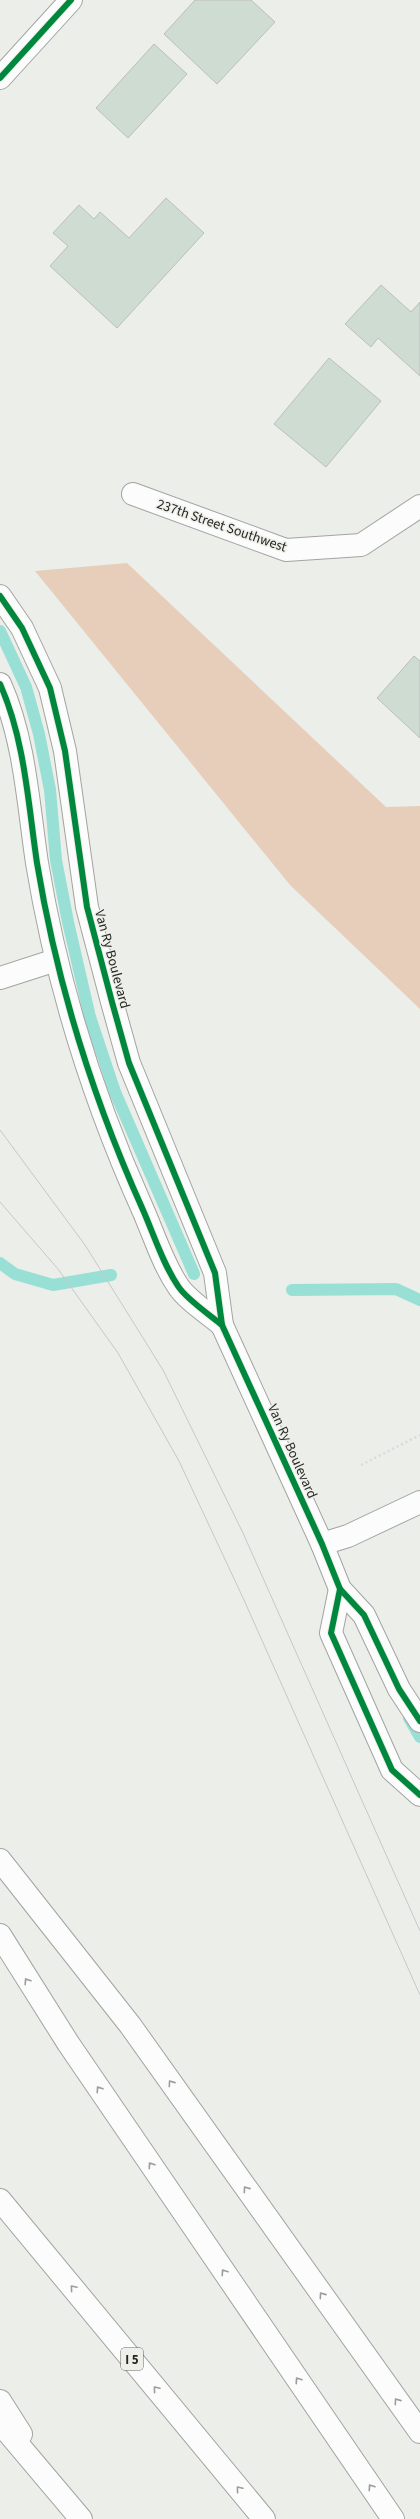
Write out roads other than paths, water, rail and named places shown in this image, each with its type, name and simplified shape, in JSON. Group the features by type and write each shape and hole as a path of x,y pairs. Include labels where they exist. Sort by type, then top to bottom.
{"main road":[{"path":"0,78 71,0"},
{"name":"237th Street Southwest","path":"133,494 286,550 361,545 420,506"},
{"name":"Van Ry Boulevard","path":"0,596 22,628 50,688 65,751 87,907 112,1002 129,1063 215,1273 222,1325 322,1544 340,1589 364,1615 399,1689 420,1721"},
{"name":"Van Ry Boulevard","path":"0,684 19,749 30,799 37,863 56,960 84,1059 114,1145 178,1287 222,1325"},
{"path":"0,978 56,960"},
{"path":"322,1544 348,1536 420,1502"},
{"path":"340,1589 331,1633 392,1770 420,1795"},
{"path":"0,1860 130,2025 420,2432"},
{"path":"0,1936 20,1970 121,2122 393,2519"},
{"name":"I 5","path":"0,2200 264,2519"},
{"path":"0,2401 63,2497"},
{"path":"0,2423 81,2519"}],"waterway":[{"path":"0,631 26,687 39,734 50,790 56,860 68,922 90,1017 115,1092 194,1274"},
{"path":"0,1263 15,1274 53,1285 111,1275"},
{"path":"292,1290 396,1289 420,1300"},
{"path":"409,1718 420,1737"}],"tram line":[{"path":"0,1130 85,1245 163,1370 243,1533 420,1931"},
{"path":"0,1202 58,1269 118,1353 179,1461 244,1600 420,1995"}]}
